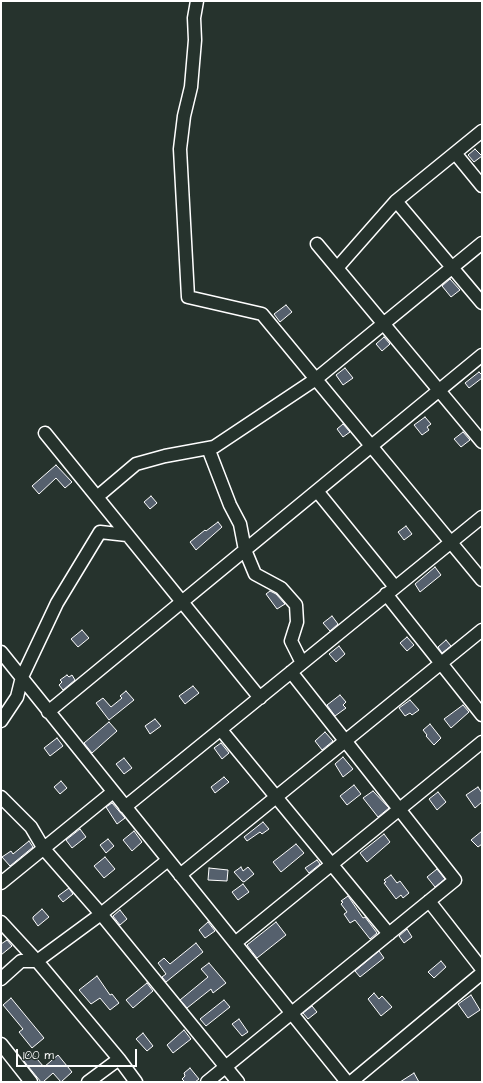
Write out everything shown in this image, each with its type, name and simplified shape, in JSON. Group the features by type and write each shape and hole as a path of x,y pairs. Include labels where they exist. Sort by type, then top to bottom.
{"street":[{"path":"197,1 194,18 195,40 191,87 184,116 180,149 188,297 262,314 482,580"},
{"path":"337,268 396,201 482,131"},
{"path":"455,153 482,186"},
{"path":"396,201 482,303"},
{"path":"97,497 136,464 164,456 214,447 316,379 482,243"},
{"path":"317,244 482,442"},
{"path":"48,712 482,355"},
{"path":"45,433 260,698"},
{"path":"208,448 230,505 240,524 245,550 255,574 281,588 296,605 297,622 291,641 302,663"},
{"path":"317,491 391,591 441,663 482,716"},
{"path":"125,807 482,517"},
{"path":"1,721 17,697 22,677 57,603 100,532 127,534"},
{"path":"180,875 482,630"},
{"path":"1,652 347,1082"},
{"path":"207,1082 456,880 291,672"},
{"path":"221,730 389,934"},
{"path":"235,943 482,742"},
{"path":"1,883 113,792"},
{"path":"1,797 31,827 44,849 101,914 238,1082"},
{"path":"1,980 21,961 37,961 101,914 168,860"},
{"path":"429,901 482,969"},
{"path":"1,922 37,961 119,1059 136,1082"},
{"path":"351,1082 482,973"},
{"path":"1,1044 31,1082"},
{"path":"88,1082 119,1059"}],"building":[{"path":"475,149 482,156 474,162 468,155"},
{"path":"450,279 460,290 451,297 442,286"},
{"path":"286,305 292,312 280,322 274,314"},
{"path":"384,337 390,344 382,351 376,344"},
{"path":"345,368 353,378 343,385 336,375"},
{"path":"479,372 482,375 482,378 469,388 465,383"},
{"path":"425,417 431,424 427,427 429,430 422,435 414,425"},
{"path":"343,424 350,432 343,437 337,429"},
{"path":"463,432 470,440 461,447 454,439"},
{"path":"56,465 72,482 65,488 56,478 39,494 32,486"},
{"path":"151,496 157,503 150,509 144,502"},
{"path":"218,522 222,527 196,550 190,542"},
{"path":"406,526 412,534 404,540 398,532"},
{"path":"435,567 441,575 420,592 415,584"},
{"path":"270,591 276,594 285,604 277,609 266,594"},
{"path":"332,616 338,624 330,631 323,623"},
{"path":"82,630 89,638 78,647 71,639"},
{"path":"407,637 414,645 407,651 400,643"},
{"path":"446,640 451,646 442,653 438,647"},
{"path":"339,646 345,654 336,662 329,654"},
{"path":"67,675 69,677 72,675 75,680 63,690 59,685 62,682 60,680"},
{"path":"193,686 199,693 185,704 179,696"},
{"path":"126,691 134,700 109,720 96,703 103,698 111,707 122,698 120,696"},
{"path":"340,695 346,702 343,705 346,708 335,716 327,705"},
{"path":"410,700 419,710 412,715 410,713 405,716 399,708"},
{"path":"463,705 469,712 451,728 444,719"},
{"path":"155,719 161,726 150,734 145,726"},
{"path":"109,722 117,731 92,753 84,743"},
{"path":"430,724 441,738 434,745 423,730"},
{"path":"325,732 333,741 322,750 315,741"},
{"path":"57,738 63,746 50,756 44,748"},
{"path":"221,743 229,753 222,759 214,748"},
{"path":"343,757 353,769 343,777 335,764"},
{"path":"124,758 132,768 124,774 116,764"},
{"path":"224,777 229,782 215,793 211,787"},
{"path":"61,781 67,788 60,794 54,787"},
{"path":"354,785 361,794 347,805 340,796"},
{"path":"478,787 482,793 482,802 475,808 466,795"},
{"path":"373,791 389,808 378,817 363,798"},
{"path":"438,792 446,802 437,810 429,799"},
{"path":"112,803 125,818 117,824 106,807"},
{"path":"263,822 269,829 262,834 260,832 247,841 244,837"},
{"path":"80,829 86,837 72,848 66,840"},
{"path":"134,831 142,842 132,851 123,840"},
{"path":"482,831 482,844 478,847 471,840"},
{"path":"384,834 390,842 367,862 360,853"},
{"path":"108,839 114,846 106,853 100,845"},
{"path":"29,841 33,847 10,866 2,857 11,851 13,854"},
{"path":"296,844 304,853 281,872 273,862"},
{"path":"105,857 115,869 104,878 94,866"},
{"path":"317,860 320,864 309,873 305,868"},
{"path":"241,867 243,871 248,867 254,874 244,882 234,872"},
{"path":"209,868 228,870 227,881 208,880"},
{"path":"437,869 445,879 435,887 427,877"},
{"path":"391,875 397,883 400,881 409,893 403,898 401,895 396,899 384,883 386,882 384,880"},
{"path":"243,884 249,892 238,900 232,892"},
{"path":"69,888 73,894 63,902 58,896"},
{"path":"348,896 363,918 365,917 377,933 370,939 355,920 350,923 344,914 347,912 341,904 343,902 341,901"},
{"path":"42,909 49,917 38,926 33,917"},
{"path":"120,910 127,919 120,925 113,916"},
{"path":"208,922 215,931 205,938 199,930"},
{"path":"276,922 286,935 257,958 247,945"},
{"path":"407,929 412,937 404,943 399,936"},
{"path":"7,940 12,946 1,955 1,944"},
{"path":"196,943 203,952 166,982 162,977 166,974 158,963 164,958 170,964"},
{"path":"379,951 384,958 360,977 355,971"},
{"path":"441,961 446,967 434,978 428,972"},
{"path":"209,963 226,983 213,993 211,989 187,1008 180,1000 208,977 201,969"},
{"path":"97,976 110,995 112,994 119,1003 110,1010 100,998 91,1004 79,990"},
{"path":"147,983 153,991 133,1008 126,1000"},
{"path":"374,993 379,999 382,996 392,1007 381,1016 368,999"},
{"path":"471,995 480,1010 468,1018 458,1004"},
{"path":"11,998 44,1038 32,1048 19,1032 23,1029 3,1005"},
{"path":"224,1000 230,1007 206,1026 200,1019"},
{"path":"312,1006 317,1012 308,1019 303,1013"},
{"path":"239,1019 248,1032 242,1036 232,1024"},
{"path":"184,1030 191,1039 173,1053 167,1045"},
{"path":"143,1033 153,1046 147,1051 136,1039"},
{"path":"31,1052 44,1067 58,1055 72,1072 61,1082 53,1073 41,1082 23,1060"},
{"path":"190,1068 199,1079 195,1082 185,1082 182,1079 185,1076 184,1073"},
{"path":"414,1073 419,1082 400,1082"}]}
